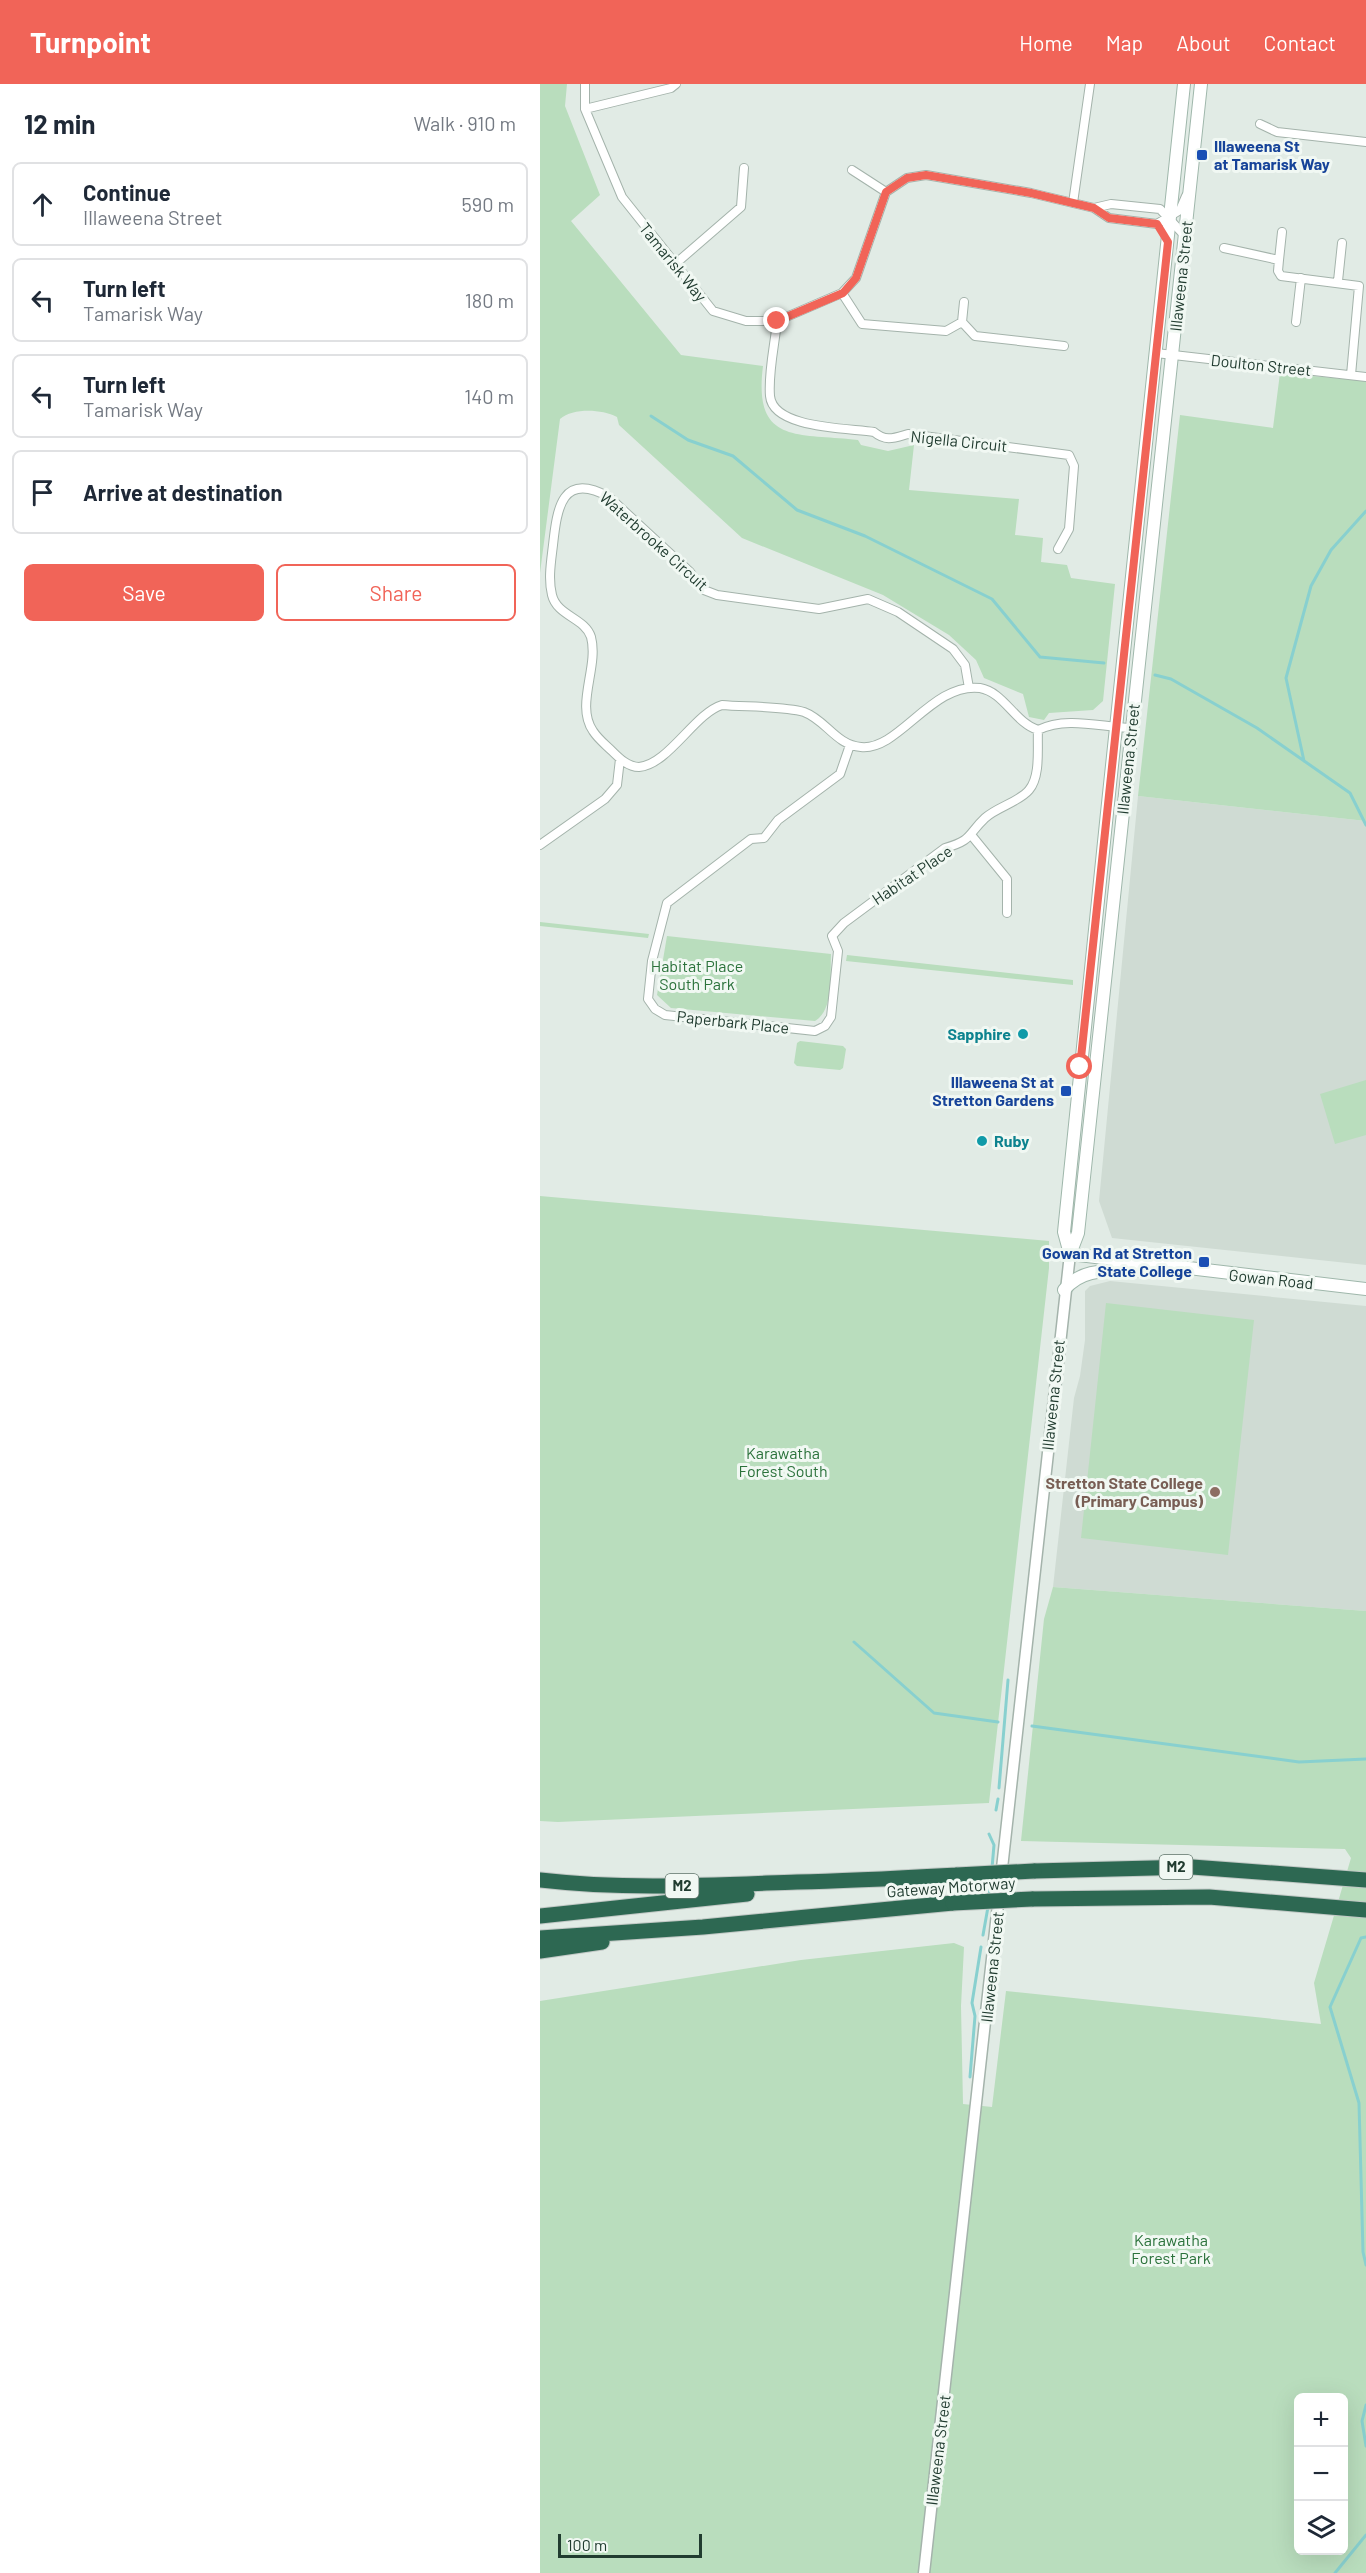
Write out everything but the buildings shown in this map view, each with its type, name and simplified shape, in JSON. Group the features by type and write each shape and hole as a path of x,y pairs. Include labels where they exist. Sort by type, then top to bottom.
{"highway":[{"name":"Gateway Motorway","path":"540,1880 641,1886 824,1884 1034,1871 1192,1867 1366,1880"},
{"path":"540,1916 802,1890 824,1884"},
{"name":"Gateway Motorway","path":"540,1938 703,1927 953,1903 1032,1899 1178,1896 1366,1910"},
{"path":"540,1951 679,1934 703,1927"}],"main road":[{"name":"Illaweena Street","path":"1070,1254 1064,1232 1086,994 1184,84"},
{"name":"Illaweena Street","path":"1070,1254 1078,1233 1201,84"},
{"path":"1105,819 1122,811"},
{"path":"1086,994 1103,996"},
{"name":"Gowan Road","path":"1070,1254 1366,1289"},
{"path":"1064,1290 1077,1278 1102,1270 1170,1267"}],"street":[{"name":"Tamarisk Way","path":"585,84 585,110 622,198 713,311 746,321 777,321 843,293"},
{"path":"585,110 671,88 676,84"},
{"path":"1073,203 1090,84"},
{"path":"1260,123 1277,132 1366,142"},
{"path":"674,265 741,207 744,168"},
{"path":"852,170 886,192"},
{"path":"962,322 946,331 862,324 843,293 856,278 886,192 907,178 926,175 1073,203 1094,208 1109,218 1157,224 1180,210 1191,182"},
{"path":"1159,209 1172,197"},
{"path":"1094,208 1111,204 1159,209 1185,236"},
{"path":"1157,224 1168,242"},
{"path":"1282,232 1278,271 1281,276 1354,283 1359,286 1352,375"},
{"path":"1338,281 1342,243"},
{"path":"1224,248 1279,260"},
{"path":"1296,322 1301,278"},
{"path":"964,302 962,322 975,336 1064,346"},
{"name":"Nigella Circuit","path":"777,321 770,398 778,412 792,421 874,432 882,438 891,439 908,434 1069,455 1074,466 1069,529 1058,549"},
{"name":"Doulton Street","path":"1156,353 1366,377"},
{"name":"Waterbrooke Circuit","path":"620,759 592,731 586,715 593,651 590,635 580,623 559,609 552,597 549,577 556,511 566,494 578,489 594,489 609,497 690,572 704,590 717,595 819,609 868,599 898,612 953,649 965,666 969,688"},
{"path":"540,845 605,799 617,785 620,759 639,767 655,760 694,728 710,709 722,705 803,712 850,745 871,748 946,695 969,688 982,688 1002,700 1025,726 1038,730 1065,722 1131,728"},
{"name":"Habitat Place","path":"832,936 844,923 945,848 963,843 972,836 984,819 1029,790 1035,776 1038,730"},
{"name":"Paperbark Place","path":"832,936 838,951 831,1017 825,1026 815,1031 664,1015 655,1009 648,999 652,961 668,903 752,839 764,838 778,820 840,774 850,745"},
{"path":"972,836 1007,879 1007,913"},
{"name":"Illaweena Street","path":"924,2573 996,1935 1008,1795 1064,1290 1070,1254"}],"shaded area":[{"path":"1138,796 1366,821 1366,1265 1112,1238 1099,1201"},
{"name":"Stretton State College (Primary Campus)","path":"1110,1281 1366,1306 1366,1611 1053,1587 1074,1398 1085,1340 1085,1291 1090,1286"}],"green space":[{"path":"540,84 567,84 565,106 600,195 571,221 681,355 763,366 762,392 765,410 773,422 784,430 816,437 858,440 861,445 888,451 914,445 909,490 1019,499 1015,535 1043,538 1041,562 1067,565 1071,578 1115,584 1103,701 1093,710 1049,713 1044,720 1029,717 1023,694 984,678 976,660 949,635 883,595 742,538 619,425 617,417 603,412 580,411 560,419 540,573"},
{"path":"1280,373 1366,381 1366,821 1138,796 1180,415 1273,428"},
{"path":"540,922 649,934 648,938 540,926"},
{"name":"Habitat Place South Park","path":"667,936 831,954 830,991 825,1009 815,1021 671,1008 657,995"},
{"path":"847,955 1073,980 1073,985 846,961"},
{"path":"800,1041 843,1046 846,1049 843,1068 840,1070 797,1066 794,1063 797,1043"},
{"path":"1366,1080 1366,1135 1335,1144 1320,1094"},
{"name":"Karawatha Forest South","path":"540,1196 1049,1241 1049,1268 989,1803 540,1821"},
{"path":"1106,1303 1254,1320 1228,1555 1081,1538"},
{"name":"Karawatha Forest Park","path":"1053,1587 1366,1611 1366,2573 540,2573 540,2001 801,1960 954,1943 964,1947 961,2006 963,2104 992,2107 1006,1991 1321,2024 1314,1983 1351,1858 1345,1849 1021,1841 1044,1619"}],"waterway":[{"path":"651,416 688,440 733,456 797,510 865,536 992,599 1040,657 1104,663"},
{"path":"1304,761 1286,678 1311,586 1331,550 1366,511"},
{"path":"1155,675 1171,679 1257,728 1350,793 1366,825"},
{"path":"854,1642 934,1713 998,1722"},
{"path":"999,1788 1008,1680"},
{"path":"1032,1726 1299,1762 1366,1759"},
{"path":"996,1810 998,1799"},
{"path":"989,1834 994,1845 992,1868"},
{"path":"989,1897 991,1877"},
{"path":"983,1935 988,1907"},
{"path":"1366,1937 1361,1938 1330,2007 1359,2103 1363,2252 1366,2265"},
{"path":"970,2077 975,2016 972,2003 981,1947"},
{"path":"1366,2405 1362,2421 1366,2446"},
{"path":"1335,2573 1366,2535"}],"place":[{"name":"Illaweena St at Tamarisk Way","path":"1202,155"},
{"name":"Sapphire","path":"1023,1034"},
{"name":"Illaweena St at Stretton Gardens","path":"1066,1091"},
{"name":"Ruby","path":"982,1141"},
{"name":"Gowan Rd at Stretton State College","path":"1204,1262"},
{"name":"Stretton State College (Primary Campus)","path":"1215,1492"}],"route":[{"path":"777,321 843,293 856,278 886,192 907,178 926,175 1031,193 1094,208 1109,218 1157,224 1168,242 1131,598 1112,746 1080,1067"}]}
